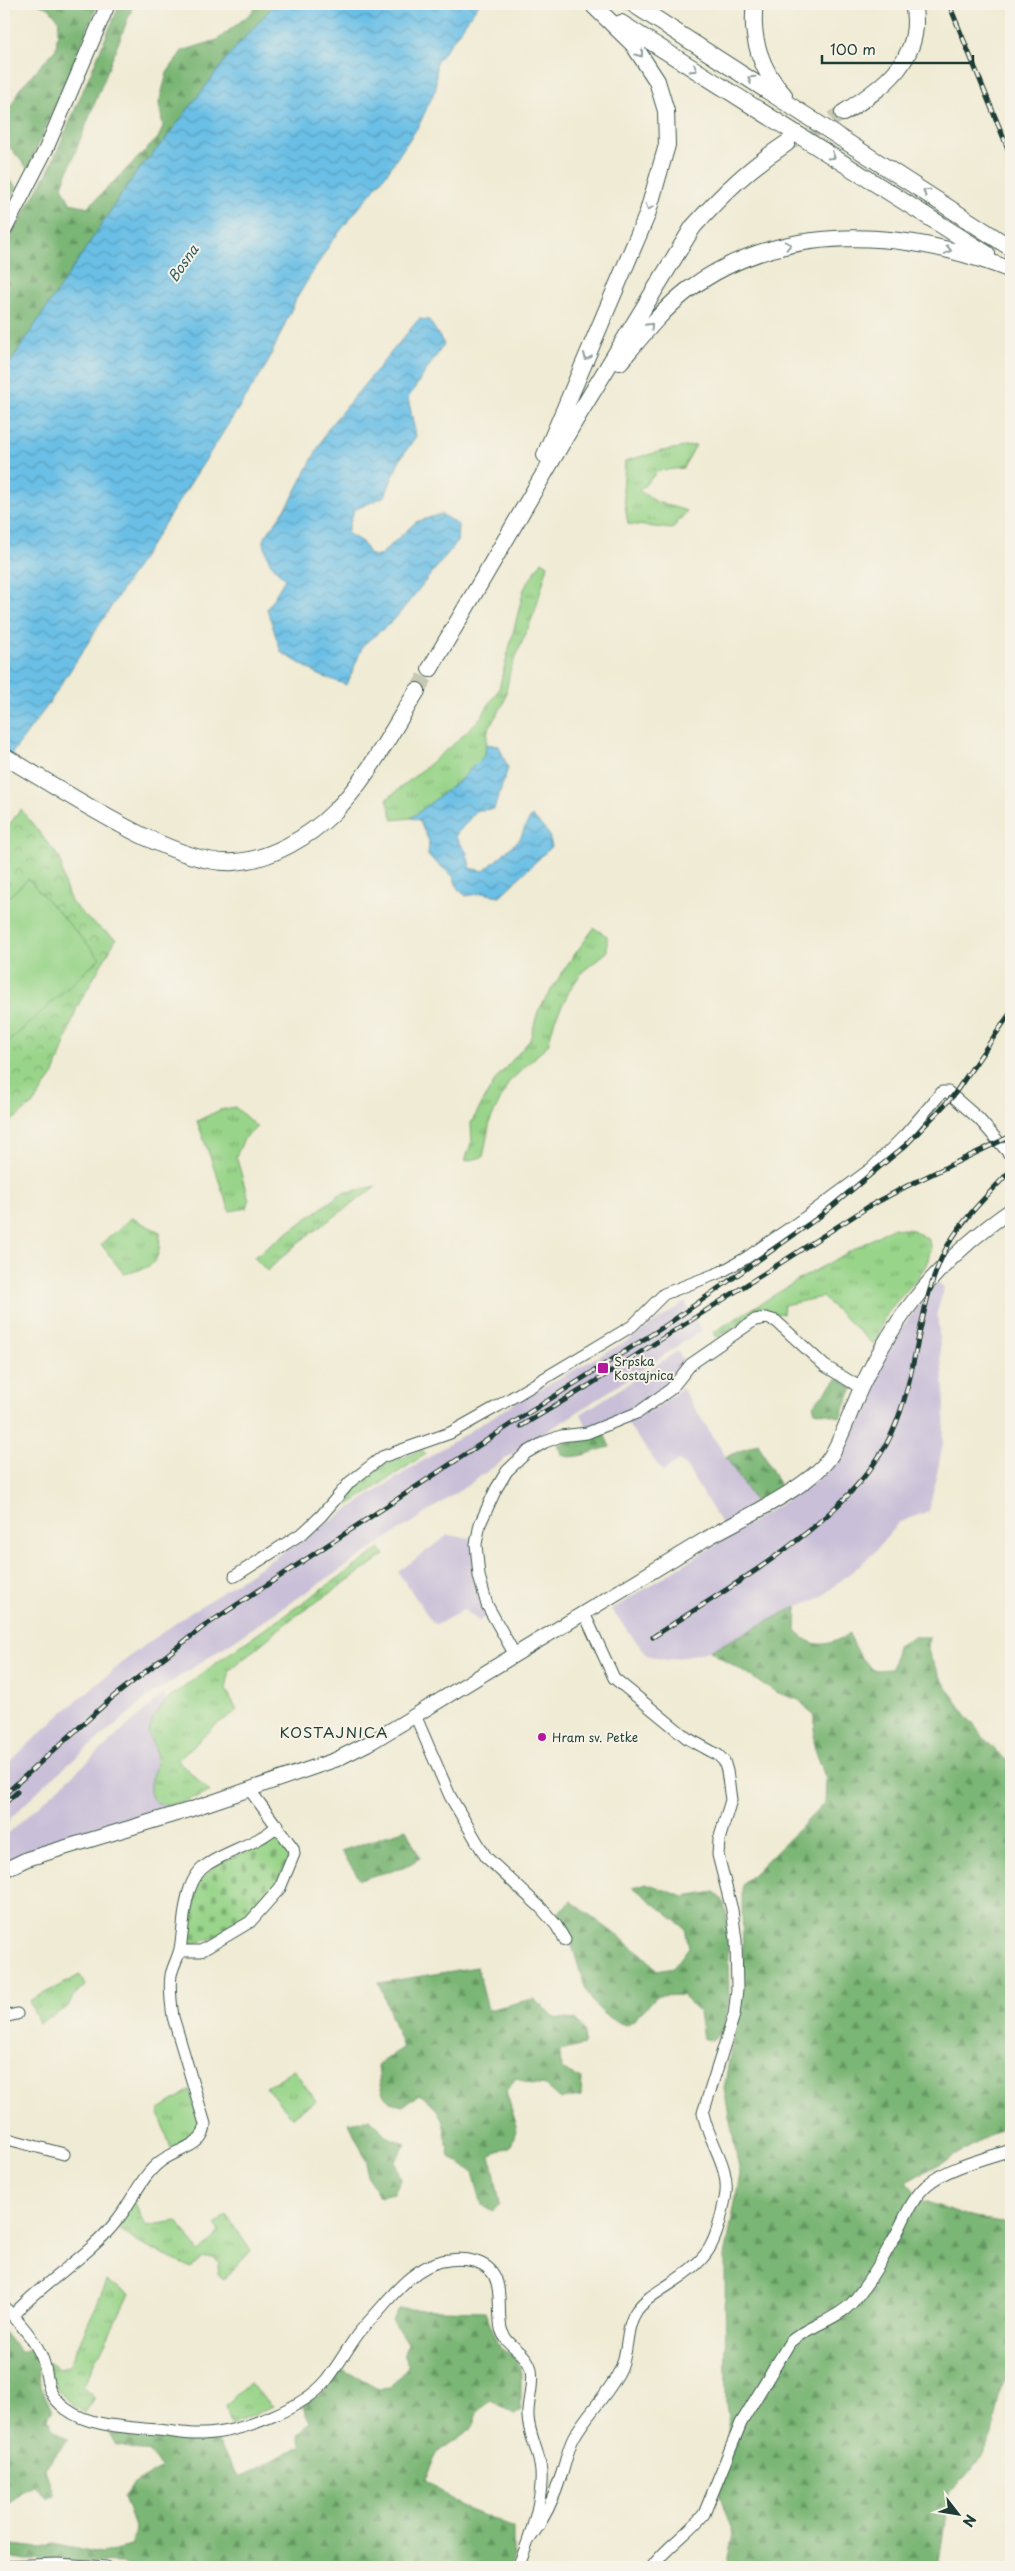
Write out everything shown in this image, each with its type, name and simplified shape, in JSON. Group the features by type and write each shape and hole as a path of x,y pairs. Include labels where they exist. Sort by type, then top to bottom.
{"highway":[{"path":"633,4 807,114 1011,248"},
{"path":"755,4 754,32 763,62 781,92 807,114"},
{"path":"843,113 883,86 902,65 913,37 913,4"},
{"path":"511,528 640,231 667,145 666,111 656,81 633,44 594,6 1011,270"},
{"path":"430,669 511,528 693,227 716,201 751,168 787,143"},
{"path":"576,419 650,326 688,291 723,268 762,251 810,240 864,237 952,250 982,258 1011,270"},
{"path":"4,756 156,842 206,860 234,862 268,854 311,831 334,813 354,790 417,691"}],"main road":[{"path":"4,231 46,149 108,4"},
{"path":"4,1870 26,1859 335,1760 415,1715 818,1473 838,1443 861,1388 894,1328 936,1272 970,1241 1011,1210"}],"street":[{"path":"235,1576 304,1532 321,1516 350,1482 382,1457 450,1433 632,1326 664,1294 721,1272 784,1232 872,1168 905,1135 942,1092 948,1092 979,1119 1011,1156"},
{"path":"515,1655 488,1605 478,1576 476,1544 480,1524 496,1489 508,1471 526,1453 545,1442 561,1436 587,1433 639,1412 671,1390 692,1364 755,1320 766,1318 776,1320 824,1366 861,1388"},
{"path":"528,2540 555,2492 573,2439 621,2368 626,2352 628,2334 637,2310 647,2299 695,2267 705,2258 714,2236 725,2198 727,2182 722,2162 705,2126 703,2113 734,2015 737,1990 736,1940 732,1910 718,1855 719,1840 731,1800 727,1771 724,1761 718,1755 687,1738 614,1678 584,1613"},
{"path":"415,1715 450,1796 486,1857 541,1908 556,1925 565,1940"},
{"path":"180,1951 201,1951 250,1922 280,1888 294,1854 291,1842 249,1789"},
{"path":"278,1825 262,1837 207,1864 199,1872 186,1905 180,1951 171,1974 170,1999 173,2017 205,2124 205,2132 199,2140 161,2161 145,2177 118,2219 88,2250 30,2297 8,2311 42,2356 46,2382 54,2396 68,2410 80,2417 104,2423 202,2435 228,2430 272,2416 312,2394 325,2382 360,2332 407,2279 421,2269 442,2261 465,2260 482,2264 494,2273 498,2284 502,2332 509,2344 527,2359 531,2370 529,2425 542,2471 541,2489 528,2540 518,2567"},
{"path":"4,2017 17,2014"},
{"path":"4,2138 64,2154"},
{"path":"652,2567 667,2549 694,2526 704,2514 741,2423 790,2342 802,2332 836,2315 850,2304 873,2274 914,2200 928,2184 946,2174 1011,2150"},
{"path":"4,2566 57,2564 106,2567"}],"shaded area":[{"path":"938,1282 944,1288 937,1312 945,1403 943,1444 929,1511 898,1523 873,1554 820,1598 797,1606 710,1651 667,1660 648,1656 611,1610 808,1487 827,1472 834,1462 884,1354 918,1305"},
{"path":"685,1302 702,1330 522,1447 474,1481 147,1698 46,1783 4,1825 4,1767 61,1714 134,1653 184,1617 416,1465 516,1402 632,1338"},
{"path":"678,1351 686,1366 675,1382 638,1409 588,1429 581,1414"},
{"path":"682,1388 756,1504 723,1526 685,1465 678,1461 663,1472 626,1422 661,1405"},
{"path":"448,1535 472,1538 488,1615 479,1621 464,1610 436,1625 398,1572"},
{"path":"163,1694 167,1700 154,1716 148,1734 156,1752 156,1767 150,1785 159,1803 169,1806 10,1861 4,1850 4,1837"}],"green space":[{"path":"37,4 98,4 28,169 4,140 4,120 21,87 56,49 59,20 49,8"},
{"path":"120,4 131,4 131,11 62,186 70,203 88,207 158,138 163,127 159,103 167,73 182,51 217,40 250,14 259,4 275,4 230,54 164,141 135,174 4,372 4,248 50,168"},
{"path":"4,175 17,187 4,211"},
{"path":"696,445 683,468 658,471 639,491 657,502 687,511 672,529 628,524 623,491 625,461 662,451"},
{"path":"542,561 548,565 535,611 510,671 504,703 488,729 485,755 459,781 411,818 393,820 387,799 456,742 481,717 499,689 524,589"},
{"path":"21,809 60,859 64,883 71,902 90,921 116,939 77,1007 54,1074 33,1104 4,1127 4,832"},
{"path":"28,879 100,958 4,1046 4,901"},
{"path":"594,928 607,936 607,952 582,972 571,988 555,1019 548,1045 509,1082 490,1121 483,1157 465,1161 472,1141 471,1123 496,1079 530,1040 538,1011 567,965"},
{"path":"235,1107 257,1127 244,1139 236,1156 249,1201 247,1208 230,1211 197,1121 220,1110"},
{"path":"377,1186 300,1241 267,1271 254,1257 342,1193"},
{"path":"131,1218 160,1232 159,1251 157,1258 149,1266 124,1274 101,1244"},
{"path":"892,1228 913,1230 929,1240 930,1251 922,1272 885,1317 875,1346 822,1297 784,1305 783,1313 755,1315 716,1337 714,1332 802,1278"},
{"path":"838,1378 853,1388 840,1417 815,1411 813,1405"},
{"path":"603,1432 610,1447 573,1457 561,1455 558,1445"},
{"path":"758,1443 780,1486 756,1504 726,1457"},
{"path":"422,1450 426,1454 348,1505 345,1502 361,1480 381,1466"},
{"path":"380,1549 385,1555 290,1620 230,1670 226,1689 237,1711 217,1724 178,1760 210,1792 173,1804 156,1802 151,1796 150,1786 157,1757 155,1747 148,1734 154,1716 167,1700 220,1660"},
{"path":"797,1606 796,1631 803,1637 809,1641 821,1644 834,1641 849,1634 861,1658 874,1670 892,1669 897,1646 913,1637 929,1637 928,1649 932,1660 950,1692 977,1729 1011,1763 1011,2124 907,2182 922,2200 974,2218 1011,2223 1011,2368 1002,2385 993,2434 981,2459 949,2494 939,2562 941,2567 726,2567 733,2534 715,2481 733,2451 726,2405 725,2257 740,2174 724,2089 743,1981 742,1885 825,1803 826,1780 814,1746 815,1717 799,1700 776,1692 710,1651"},
{"path":"406,1829 420,1858 403,1868 360,1879 341,1851"},
{"path":"279,1832 290,1853 268,1897 248,1917 225,1932 200,1942 187,1944 191,1902 198,1883 217,1864 258,1846"},
{"path":"646,1883 684,1897 715,1892 724,1903 727,1918 729,1999 724,2031 712,2041 703,2038 699,2012 682,1995 657,1996 634,2020 625,2025 610,2018 592,2000 586,1989 569,1938 554,1916 571,1901 643,1955 657,1970 674,1967 689,1947 685,1928 633,1887"},
{"path":"477,1967 488,2010 533,1999 556,2018 575,2020 585,2031 584,2045 560,2051 561,2069 582,2079 581,2096 561,2099 546,2086 532,2084 516,2078 506,2091 517,2127 511,2146 491,2155 500,2204 493,2211 482,2205 473,2172 449,2157 439,2113 428,2100 419,2094 403,2106 389,2100 380,2086 378,2064 403,2048 379,1983"},
{"path":"80,1975 85,1986 73,1996 68,2007 39,2023 29,2001"},
{"path":"294,2070 316,2101 291,2117 266,2087"},
{"path":"190,2090 199,2127 188,2139 171,2149 158,2110"},
{"path":"370,2119 390,2138 406,2144 395,2161 401,2180 394,2193 379,2196 367,2176 367,2162 349,2123"},
{"path":"134,2201 146,2226 177,2221 199,2252 219,2232 215,2225 226,2215 251,2251 224,2279 218,2274 220,2262 213,2257 204,2257 191,2268 138,2243 117,2227"},
{"path":"107,2281 129,2294 83,2387 94,2398 85,2413 70,2403 60,2392 47,2362 59,2369 69,2366"},
{"path":"398,2309 485,2311 500,2348 514,2357 521,2367 521,2410 514,2414 491,2400 477,2413 472,2428 438,2452 425,2478 459,2506 514,2528 514,2555 510,2567 219,2567 201,2560 140,2566 120,2563 25,2560 4,2556 4,2544 39,2548 53,2543 101,2553 131,2546 136,2530 124,2497 134,2484 161,2468 149,2452 116,2445 109,2433 218,2442 239,2478 302,2445 298,2436 310,2422 302,2405 324,2392 342,2369 378,2389 390,2388 409,2365 404,2353 407,2343 392,2320"},
{"path":"4,2332 20,2352 29,2349 37,2358 40,2384 52,2411 48,2418 53,2428 68,2439 45,2469 54,2495 47,2499 34,2486 21,2492 4,2509"},
{"path":"249,2383 273,2406 231,2425 226,2405"}],"water":[{"name":"Bosna","path":"275,4 479,4 436,63 436,88 419,125 387,173 332,241 296,299 267,364 48,705 4,764 4,372 135,174 164,141 230,54"},
{"path":"419,319 429,320 444,344 408,398 416,436 399,461 385,496 354,510 347,533 362,542 370,555 379,556 416,522 441,514 458,525 457,542 394,620 363,645 347,685 319,675 281,652 267,609 285,579 269,561 263,540 290,502 329,427"},
{"path":"486,744 499,746 508,768 494,809 477,810 455,836 467,853 470,868 484,871 520,839 532,816 548,833 552,846 500,896 482,893 466,896 458,889 453,876 428,856 429,841 419,820 411,818 459,781 485,755"}],"tunnel":[{"path":"789,142 843,113"},
{"path":"417,691 430,669"}],"railway":[{"path":"949,4 1011,156"},
{"path":"4,1795 113,1697 203,1627 525,1415 668,1324 819,1217 906,1145 953,1096 1011,1012"},
{"path":"521,1426 588,1386 868,1207 1011,1136"},
{"path":"653,1637 787,1548 820,1522 849,1494 874,1464 892,1433 901,1410 930,1290 948,1245 962,1224 1011,1170"},
{"path":"4,1804 17,1792"}],"place":[{"name":"Srpska Kostajnica","path":"603,1368"},
{"name":"Hram sv. Petke","path":"542,1737"}],"district":[{"name":"KOSTAJNICA","path":"334,1731"}]}
